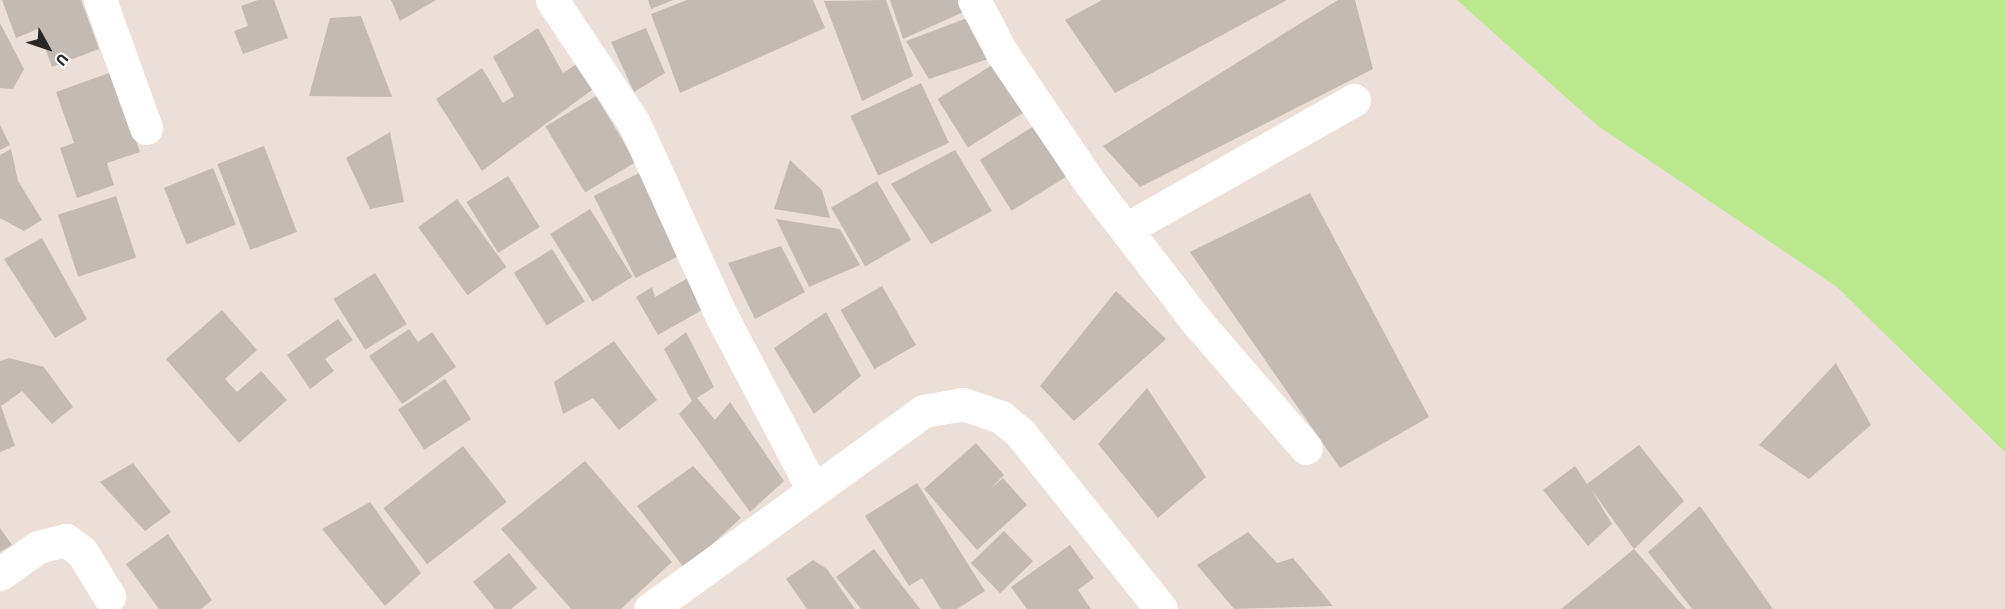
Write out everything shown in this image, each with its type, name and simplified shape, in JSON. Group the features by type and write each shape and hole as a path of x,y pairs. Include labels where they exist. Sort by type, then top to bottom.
{"street":[{"path":"100,0 146,128"},
{"path":"552,0 634,123 722,317 812,488"},
{"path":"974,0 1002,54 1126,229 1306,448"},
{"path":"1126,229 1354,100"},
{"path":"650,609 812,488 924,411 963,404 1001,417 1021,434 1161,609"},
{"path":"0,574 38,547 66,540 82,552 109,596"}],"green space":[{"path":"1457,0 2005,0 2005,452 1837,287 1598,126"}],"building":[{"path":"2,0 81,0 99,49 52,67 38,29 16,38"},
{"path":"258,0 274,0 288,38 243,54 234,31 248,26 241,6"},
{"path":"391,0 436,0 400,21"},
{"path":"648,0 673,0 651,9"},
{"path":"687,0 813,0 825,28 680,93 651,14"},
{"path":"886,0 913,76 862,101 824,1"},
{"path":"890,0 965,0 968,10 903,39"},
{"path":"1102,0 1287,0 1115,93 1065,20"},
{"path":"1338,0 1355,0 1373,69 1140,187 1103,146"},
{"path":"361,16 392,97 309,96 330,18"},
{"path":"970,17 994,57 929,79 906,41"},
{"path":"0,23 24,69 13,89 0,88"},
{"path":"538,28 563,73 583,60 596,87 482,171 436,99 482,68 503,103 514,96 493,57"},
{"path":"646,28 665,73 634,92 611,42"},
{"path":"997,62 1027,110 968,147 938,99"},
{"path":"112,72 140,152 107,163 114,185 77,198 60,148 74,143 56,92"},
{"path":"921,83 949,143 878,176 850,116"},
{"path":"596,96 636,162 585,192 545,126"},
{"path":"0,125 10,145 0,150"},
{"path":"1034,126 1066,177 1012,211 980,160"},
{"path":"390,132 404,202 370,209 346,158"},
{"path":"264,146 297,232 250,250 217,164"},
{"path":"11,149 18,181 42,220 24,231 0,218 0,155"},
{"path":"955,150 992,211 931,244 891,184"},
{"path":"790,160 822,190 830,218 774,209"},
{"path":"213,168 236,225 187,244 164,188"},
{"path":"641,172 683,254 636,278 594,196"},
{"path":"508,176 540,227 498,253 466,202"},
{"path":"877,181 911,240 865,266 831,208"},
{"path":"1310,193 1429,417 1340,468 1190,252"},
{"path":"116,196 136,258 78,277 58,215"},
{"path":"457,199 506,267 468,295 418,227"},
{"path":"590,209 632,277 593,302 550,234"},
{"path":"776,219 840,229 860,265 809,287"},
{"path":"42,238 87,319 55,338 4,259"},
{"path":"781,246 805,292 755,319 728,263"},
{"path":"552,249 585,302 547,325 514,273"},
{"path":"375,273 407,324 365,350 333,299"},
{"path":"693,275 711,305 658,335 636,297 652,287 655,297"},
{"path":"882,286 916,345 874,369 840,310"},
{"path":"1116,291 1166,339 1074,421 1040,386"},
{"path":"222,310 257,350 225,379 237,392 261,371 287,400 239,443 166,359"},
{"path":"826,312 861,376 814,414 774,348"},
{"path":"338,319 353,340 325,359 334,371 310,389 287,355"},
{"path":"409,329 418,342 432,332 456,367 402,404 369,356"},
{"path":"686,332 714,387 697,398 715,420 730,402 784,481 750,512 679,414 692,401 664,349"},
{"path":"614,341 657,400 619,430 593,398 563,414 554,382"},
{"path":"9,358 44,367 73,407 52,424 22,391 1,406 15,446 0,452 0,361"},
{"path":"1836,363 1871,425 1809,479 1759,445"},
{"path":"445,379 471,419 424,450 398,409"},
{"path":"1147,388 1206,477 1158,518 1098,444"},
{"path":"976,443 1004,475 989,490 1003,478 1027,505 977,550 924,489"},
{"path":"1639,445 1684,501 1634,549 1591,489 1612,524 1588,546 1543,490 1575,466 1587,484"},
{"path":"463,446 507,502 427,564 383,508"},
{"path":"585,461 672,562 621,609 571,609 501,529"},
{"path":"133,463 171,512 145,531 100,482"},
{"path":"693,466 741,518 685,569 637,506"},
{"path":"917,483 985,591 957,609 941,609 922,578 909,586 865,516"},
{"path":"370,502 421,573 385,606 322,529"},
{"path":"1700,506 1773,609 1692,609 1648,552"},
{"path":"0,528 12,545 0,552"},
{"path":"1004,531 1033,561 1000,593 971,563"},
{"path":"1248,532 1277,563 1293,558 1333,606 1234,609 1197,565"},
{"path":"168,534 212,600 201,609 159,609 126,564"},
{"path":"1070,545 1094,578 1078,590 1091,609 1027,609 1011,587"},
{"path":"874,549 920,609 861,609 836,577"},
{"path":"1634,549 1686,609 1561,609"},
{"path":"509,553 537,588 511,609 495,609 473,582"},
{"path":"813,560 827,569 855,609 807,609 786,579"}]}
